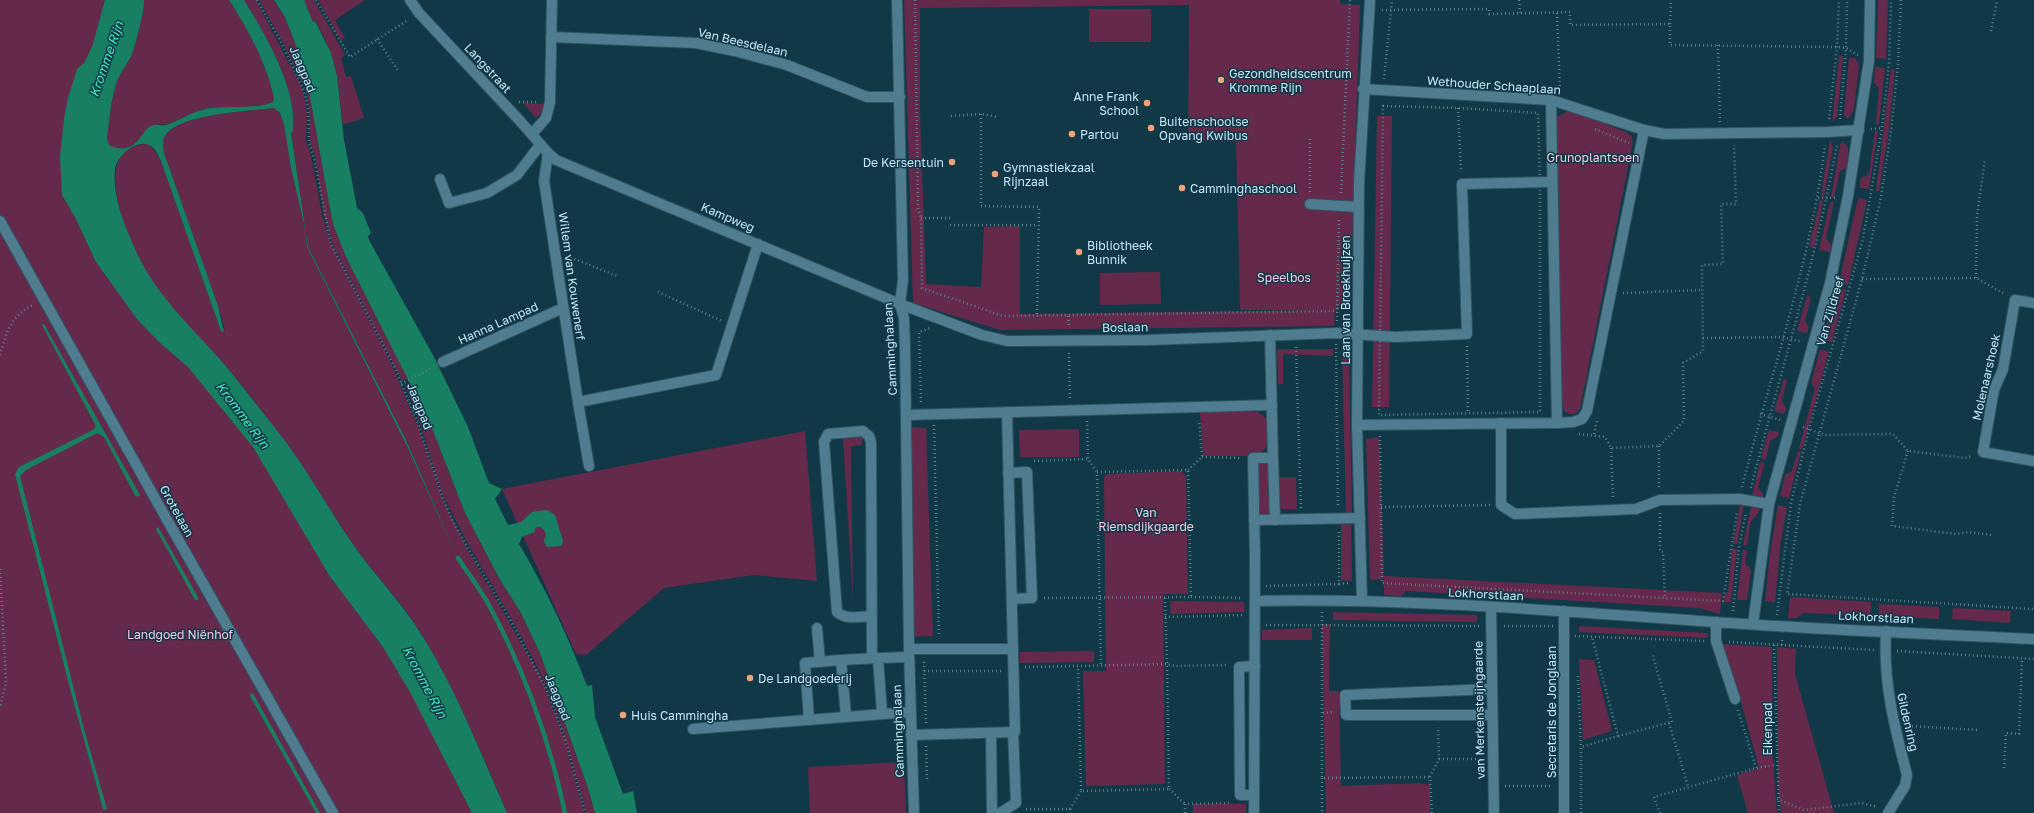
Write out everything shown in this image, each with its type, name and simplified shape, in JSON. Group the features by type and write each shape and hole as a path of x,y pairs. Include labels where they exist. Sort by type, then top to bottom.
{"street":[{"name":"Langstraat","path":"410,0 419,13 548,153"},
{"path":"532,134 546,118 550,102 552,0"},
{"name":"Camminghalaan","path":"897,0 903,280 900,304 904,318 910,712 914,813"},
{"name":"Van Zijldreef","path":"1753,624 1769,504 1830,283 1848,196 1859,130 1868,61 1870,0"},
{"name":"Laan van Broekhuijzen","path":"1362,601 1357,334 1358,207 1363,89 1370,5"},
{"name":"Van Beesdelaan","path":"551,37 696,44 735,51 787,65 867,97 900,97"},
{"name":"Wethouder Schaaplaan","path":"1363,89 1551,100 1562,102 1644,130 1664,134 1839,132 1859,130"},
{"path":"1551,100 1557,422"},
{"path":"1358,425 1574,422 1582,419 1587,411 1644,130"},
{"path":"440,179 449,203 487,193 517,175 540,145"},
{"name":"Kampweg","path":"548,153 556,160 900,304"},
{"name":"Willem van Kouwenerf","path":"548,153 544,181 589,466"},
{"path":"1467,334 1462,184 1552,182"},
{"path":"1310,204 1358,207"},
{"name":"Grotelaan","path":"0,221 333,813"},
{"path":"578,402 716,375 758,244"},
{"path":"2014,300 2034,303"},
{"name":"Molenaarshoek","path":"1983,452 1994,390 2003,369 2014,300"},
{"name":"Boslaan","path":"900,304 982,335 1007,341 1164,339 1270,335 1357,334 1395,337 1467,334"},
{"name":"Hanna Lampad","path":"443,362 563,308"},
{"path":"1270,335 1275,520"},
{"path":"906,415 1272,405"},
{"path":"1000,813 1016,804 1013,732 1015,732 1007,412"},
{"path":"1501,423 1501,505 1515,514 1636,509 1660,500 1743,500 1769,504"},
{"path":"871,616 849,617 842,616 837,612 824,442 828,434 863,431 869,436 871,442 871,616 882,713"},
{"path":"1983,452 2034,461"},
{"path":"1254,813 1255,601 1253,458 1273,458"},
{"path":"1008,472 1028,472 1032,598 1012,599"},
{"path":"1254,520 1360,518"},
{"name":"Lokhorstlaan","path":"1255,601 1362,601 1491,606 1731,623 2034,639"},
{"name":"van Merkensteijngaarde","path":"1491,606 1494,813"},
{"name":"Secretaris de Jonglaan","path":"1564,611 1564,813"},
{"path":"1716,622 1716,641 1735,698"},
{"path":"817,628 820,662"},
{"name":"Gildenring","path":"1886,631 1884,650 1889,704 1907,775 1905,786 1889,812"},
{"path":"809,720 805,663 875,658 940,649 1012,649"},
{"path":"841,660 846,716"},
{"path":"1254,799 1240,795 1239,667 1255,666"},
{"path":"1492,689 1345,696 1346,715 1492,715"},
{"path":"693,729 910,712"},
{"path":"911,735 1013,732"},
{"path":"991,733 992,813"}],"path":[{"name":"Jaagpad","path":"257,0 280,40 304,91 308,108 308,142 314,158 331,244 403,384 443,498 453,522 516,630 548,693 566,742 585,813"},
{"path":"316,0 350,57 419,13"},
{"path":"915,0 918,208 921,218 922,288 1003,316 1337,311"},
{"name":"Laan van Broekhuijzen","path":"1336,344 1340,206 1350,0"},
{"path":"1383,106 1458,108 1538,114 1540,182 1540,412 1379,415 1383,106 1392,0"},
{"path":"1519,0 1520,13"},
{"path":"1671,0 1670,45 1731,44 1736,47 1846,48"},
{"path":"1387,436 1380,436 1382,583 1723,601 1760,414 1815,212 1827,132 1837,47 1839,0"},
{"path":"1731,623 1743,500 1792,339 1816,250 1827,199 1839,132 1846,48 1847,0"},
{"name":"Van Zijldreef","path":"1776,625 1790,503 1809,428 1863,239 1884,114 1891,0"},
{"path":"1901,0 1898,64 1891,132 1881,197 1862,279 1800,504 1787,594 2034,609"},
{"path":"1991,31 1997,0"},
{"path":"1370,5 1392,10 1489,9 1489,14 1570,12 1570,25 1670,24"},
{"path":"1556,13 1562,102"},
{"path":"377,39 399,72"},
{"path":"1718,44 1720,133"},
{"path":"517,102 543,102"},
{"path":"1458,108 1462,184"},
{"path":"981,114 981,206 1039,207 1037,316"},
{"path":"951,116 981,114 997,116"},
{"path":"1310,136 1310,204"},
{"path":"1727,144 1742,144"},
{"path":"1611,448 1658,446 1684,421 1683,363 1703,351 1702,264 1723,264 1721,204 1736,204 1734,144"},
{"path":"1976,278 1977,216 1985,159"},
{"path":"921,218 950,218"},
{"path":"950,225 1038,225"},
{"path":"556,251 617,276"},
{"path":"1862,279 1976,278 2014,300"},
{"path":"1620,293 1702,290"},
{"path":"658,292 732,325"},
{"path":"0,355 7,330 20,312 43,298"},
{"path":"1068,316 1070,410"},
{"path":"1467,334 1468,424"},
{"path":"1703,338 1782,337 1792,339"},
{"path":"1296,344 1301,519"},
{"path":"403,384 443,362"},
{"path":"1198,407 1202,457"},
{"path":"1086,410 1088,460 1097,472 1101,666"},
{"path":"1760,414 1809,428 1825,435 1893,434 1908,451 1965,458 1983,452"},
{"path":"933,415 940,649"},
{"path":"1594,434 1597,419"},
{"path":"1571,434 1594,434 1604,437 1611,448 1613,510"},
{"path":"1658,446 1660,551 1663,552 1665,599"},
{"path":"1908,451 1894,498 1892,526 1956,534 1968,532 1992,535"},
{"path":"1097,472 1188,470 1202,457 1253,458"},
{"path":"1028,472 1027,461 1088,460"},
{"path":"1188,470 1191,597"},
{"path":"1381,507 1501,505"},
{"path":"0,569 6,682 0,708"},
{"path":"1032,598 1100,599 1191,597 1248,598 1255,601"},
{"path":"1165,598 1170,789 1185,804 1185,813"},
{"path":"1165,617 1322,624 1553,626"},
{"path":"1564,636 1716,641 2034,659"},
{"path":"1577,636 1577,644"},
{"path":"1592,637 1618,736"},
{"name":"Eikenpad","path":"1774,645 1777,799 1779,813"},
{"path":"1581,747 1672,722 1652,653"},
{"path":"2004,768 2006,733 2019,734 2022,658"},
{"path":"924,671 1166,664 1175,666 1231,665 1239,667"},
{"path":"1070,813 1070,809 1081,791 1078,666"},
{"path":"1578,668 1581,747 1581,813"},
{"path":"1735,698 1756,768"},
{"path":"1432,813 1430,777 1439,759 1438,714"},
{"path":"1669,723 1688,786"},
{"path":"1894,725 1980,730"},
{"path":"1439,759 1493,759"},
{"path":"1660,813 1654,797 1688,786 1756,768 1776,765"},
{"path":"1322,778 1322,813"},
{"path":"1494,786 1556,786"},
{"path":"1081,791 1170,789"},
{"path":"1185,804 1254,799"},
{"path":"1777,799 1804,810 1861,803 1889,812"},
{"path":"1016,804 1021,809 1070,809"}],"green space":[{"name":"Landgoed Niënhof","path":"0,0 110,0 83,211 396,626 477,813 0,813"},
{"path":"144,0 229,0 250,35 262,59 271,85 274,98 273,102 259,106 219,107 201,110 167,125 158,124 145,132 132,146 119,149 110,147 107,139 113,95 117,81 133,52 141,20"},
{"path":"244,0 256,0 303,90 307,113 306,140 311,155 322,215 331,244 389,359 419,429 443,500 466,547 541,678 565,741 584,813 507,813 455,695 417,627 350,540 286,442 231,373 159,293 142,267 128,236 117,196 115,176 119,160 129,149 147,144 152,146 161,161 221,331 225,330 218,306 164,153 163,145 165,135 175,127 187,122 217,114 274,108 277,110 282,117 284,124 291,168 305,228 307,247 407,446 458,557 405,438 308,247 291,132 293,131 293,114 290,97 278,62 262,29"},
{"path":"259,0 274,0 285,17 305,69 333,224 346,257 408,378 402,381 333,245 324,214 315,156 310,141 309,106 306,91 282,41"},
{"path":"304,0 314,0 345,55 341,58 346,77 351,76 364,118 343,125 337,76 331,53 316,21 313,22"},
{"path":"318,0 365,0 335,20 345,38 341,40"},
{"name":"Speelbos","path":"904,0 1340,0 1340,4 1360,5 1350,310 1335,310 1334,326 1000,330 913,303","holes":["1189,5 1188,140 1236,142 1240,310 1335,310 1020,314 1020,226 984,227 981,287 926,284 920,111 920,8"]},
{"path":"1878,0 1888,0 1886,59 1876,58"},
{"path":"1089,9 1151,9 1151,42 1089,42"},
{"path":"1839,56 1843,56 1837,117 1832,122"},
{"path":"1849,58 1855,58 1859,64 1854,109 1849,118 1847,118 1844,115"},
{"path":"1875,67 1885,68 1879,124 1876,124 1879,88 1874,83"},
{"path":"1891,69 1895,69 1889,129 1879,191 1876,191"},
{"path":"523,103 545,104 543,112 536,118"},
{"name":"Grunoplantsoen","path":"1570,110 1626,132 1632,137 1633,142 1580,409 1575,414 1570,414 1564,411 1562,401 1557,117"},
{"path":"1377,116 1392,116 1389,407 1372,407"},
{"path":"1875,131 1878,131 1869,189 1859,188 1861,178 1869,174"},
{"path":"1830,139 1833,147 1824,197 1821,196"},
{"path":"1842,142 1847,146 1849,153 1847,167 1840,171 1834,198 1831,197 1840,145"},
{"path":"1858,198 1867,200 1848,285 1839,283"},
{"path":"1820,200 1823,200 1814,248 1809,247"},
{"path":"1830,202 1834,202 1826,238 1831,245 1830,252 1819,250"},
{"path":"1160,272 1161,304 1100,305 1100,273"},
{"path":"1837,287 1846,290 1832,342 1822,340"},
{"path":"1807,296 1811,297 1805,321 1809,327 1807,333 1797,331"},
{"path":"1342,347 1349,347 1352,514 1346,514"},
{"path":"1277,349 1333,349 1333,356 1283,354 1283,384 1278,384"},
{"path":"1820,349 1829,352 1802,450 1799,448 1815,388 1811,383"},
{"path":"1784,379 1787,380 1782,401 1786,408 1784,414 1774,411"},
{"path":"410,382 430,423 465,513 499,578 521,613 540,653 588,788 595,813 586,813 561,726 541,675 519,632 470,548 444,496 420,424 405,385"},
{"path":"1200,412 1258,412 1267,419 1267,446 1259,456 1203,456"},
{"path":"906,427 926,428 933,636 912,637"},
{"path":"1079,429 1079,457 1020,457 1019,430"},
{"path":"1769,430 1779,432 1778,436 1770,441 1766,459 1761,458"},
{"path":"805,431 817,581 754,575 664,588 586,655 576,654 502,489"},
{"path":"859,435 862,439 862,445 851,446 853,600 843,438"},
{"path":"1379,437 1384,576 1722,593 1720,614 1699,608 1406,591 1401,596 1384,595 1384,579 1370,580 1366,439"},
{"path":"1798,451 1801,452 1789,498 1780,496 1785,475 1792,471"},
{"path":"1270,460 1272,518 1256,518 1254,461"},
{"path":"1760,462 1765,463 1758,487 1763,494 1763,499 1752,496"},
{"name":"Van Riemsdijkgaarde","path":"1182,471 1186,477 1188,594 1163,594 1165,784 1086,786 1083,671 1106,671 1104,477 1108,474"},
{"path":"1279,477 1296,477 1297,509 1281,509"},
{"path":"1740,504 1744,505 1737,544 1733,544"},
{"path":"1778,505 1787,507 1780,548 1775,602 1765,601 1770,554"},
{"path":"1751,506 1760,508 1759,512 1751,521 1747,545 1743,545"},
{"path":"1341,522 1351,522 1352,581 1341,580"},
{"path":"1732,548 1737,549 1731,602 1724,602 1725,594 1728,592"},
{"path":"1743,550 1747,550 1745,563 1751,570 1747,600 1737,600"},
{"path":"1790,597 1871,602 1871,616 1804,613 1797,618 1788,618"},
{"path":"1170,601 1244,602 1245,612 1171,614"},
{"path":"1879,604 1939,607 1939,619 1879,616"},
{"path":"1953,608 2011,611 2010,623 1952,619"},
{"path":"1333,612 1477,615 1477,622 1333,620"},
{"path":"1322,624 1330,624 1329,691 1339,691 1341,786 1419,783 1430,785 1430,813 1326,813"},
{"path":"1579,626 1708,633 1707,638 1579,632"},
{"path":"1312,628 1312,640 1262,640 1262,630"},
{"path":"1721,644 1772,647 1773,763 1777,813 1748,813 1737,775 1759,768 1739,694"},
{"path":"1777,647 1796,649 1795,674 1834,813 1781,813 1778,788"},
{"path":"1094,651 1094,662 1020,663 1020,652"},
{"path":"1579,659 1594,660 1612,731 1583,740"},
{"path":"904,762 906,813 810,813 808,767"},
{"path":"1193,804 1246,804 1246,813 1193,813"}],"water":[{"name":"Kromme Rijn","path":"105,0 144,0 141,20 133,52 117,81 110,110 107,139 110,146 120,148 128,148 133,145 149,127 172,123 200,110 260,106 273,102 274,98 271,85 262,59 250,35 229,0 244,0 262,29 278,62 290,97 293,114 293,131 291,133 308,247 405,438 458,558 407,446 307,247 305,228 291,168 284,124 280,113 274,108 218,114 187,122 175,127 165,135 163,145 164,153 218,306 224,332 221,331 161,161 155,149 149,145 138,144 128,150 119,159 115,169 115,189 120,210 135,249 143,266 153,281 175,310 240,383 286,442 358,551 416,626 430,648 454,694 507,813 472,813 410,692 383,647 329,575 253,447 188,367 159,342 137,319 96,262 75,217 62,195 60,157 68,98 77,69 85,62 93,44"},
{"path":"274,0 304,0 313,22 315,21 331,53 337,76 344,140 357,208 363,213 371,233 368,236 369,240 434,357 468,427 489,483 502,489 495,499 508,525 521,522 532,512 545,510 555,515 563,541 561,546 547,547 544,541 546,534 540,527 536,527 534,532 522,537 519,544 556,613 587,686 592,685 595,717 623,794 633,791 637,813 595,813 588,788 540,653 521,613 499,578 465,513 430,423 346,257 333,224 305,69 285,17"},
{"path":"44,324 140,495 136,497 104,437 97,433 26,470 20,476 84,729 107,809 105,810 103,809 72,696 15,474 19,467 93,430 96,426 42,325"},
{"path":"158,527 198,597 198,600 195,600 156,529"},
{"path":"251,693 254,695 320,813 316,813 250,696"}],"waterway":[{"path":"458,558 480,589 515,658 544,734 565,813"}],"place":[{"name":"Gezondheidscentrum Kromme Rijn","path":"1221,80"},
{"name":"Anne Frank School","path":"1147,103"},
{"name":"Buitenschoolse Opvang Kwibus","path":"1151,128"},
{"name":"Partou","path":"1072,134"},
{"name":"De Kersentuin","path":"952,162"},
{"name":"Gymnastiekzaal Rijnzaal","path":"995,174"},
{"name":"Camminghaschool","path":"1182,188"},
{"name":"Bibliotheek Bunnik","path":"1079,252"},
{"name":"De Landgoederij","path":"750,678"},
{"name":"Huis Cammingha","path":"623,715"}]}
